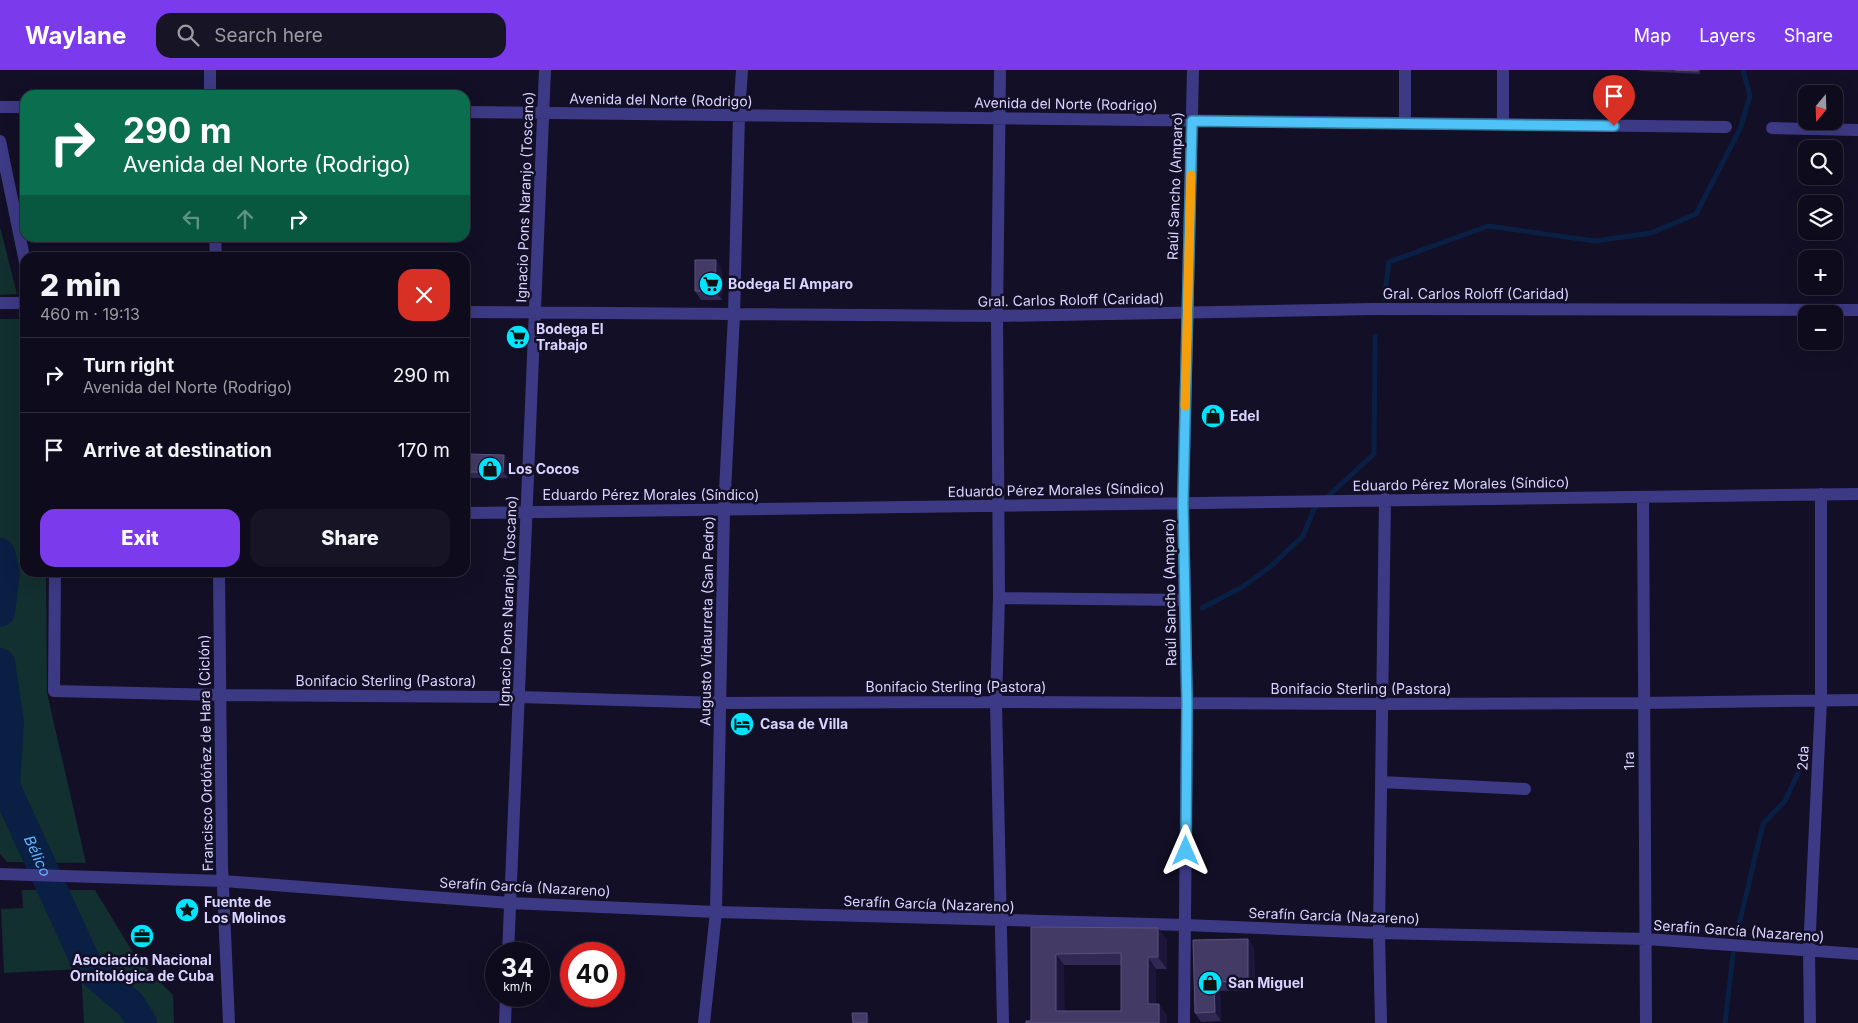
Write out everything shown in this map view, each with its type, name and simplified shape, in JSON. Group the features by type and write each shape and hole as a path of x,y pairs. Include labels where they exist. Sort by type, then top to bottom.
{"street":[{"path":"210,70 210,90"},
{"name":"Ignacio Pons Naranjo (Toscano)","path":"508,942 545,70"},
{"name":"Augusto Vidaurreta (San Pedro)","path":"704,1023 716,912 724,510 734,315 742,70"},
{"path":"1000,70 997,316 999,598 996,702 1003,1023"},
{"name":"Raúl Sancho (Amparo)","path":"1184,1023 1187,703 1183,504 1193,70"},
{"path":"1405,70 1405,123"},
{"path":"1503,70 1503,124"},
{"path":"0,107 20,107"},
{"name":"Avenida del Norte (Rodrigo)","path":"470,112 1726,127"},
{"path":"1772,128 1858,130"},
{"path":"0,141 20,238"},
{"path":"0,303 20,303"},
{"name":"Gral. Carlos Roloff (Caridad)","path":"470,312 997,316 1374,309 1858,310"},
{"name":"2da","path":"1810,1023 1810,951 1821,701 1821,494"},
{"name":"Eduardo Pérez Morales (Síndico)","path":"470,514 526,511 724,510 1858,494"},
{"name":"1ra","path":"1643,498 1646,1023"},
{"path":"1381,1023 1379,933 1384,500"},
{"name":"Bonifacio Sterling (Pastora)","path":"56,577 54,691 220,695 519,697 720,703 1382,704 1858,700"},
{"name":"Francisco Ordóñez de Hara (Ciclón)","path":"218,577 223,881 229,1023"},
{"path":"999,598 1185,600"},
{"path":"1381,782 1525,789"},
{"name":"Serafín García (Nazareno)","path":"0,874 223,881 510,903 716,912 1185,925 1379,933 1646,939 1858,954"},
{"path":"505,1023 506,1007"}],"green space":[{"path":"0,227 17,294 0,295"},
{"path":"0,319 20,319 20,577 46,577 47,693 86,863 7,862 0,854"},
{"path":"22,890 95,890 137,959 173,995 174,1023 84,1023 81,969 4,973 1,909 23,908"}],"building":[{"path":"695,260 716,260 715,291 695,291"},
{"path":"470,454 504,455 503,472 470,472"},
{"path":"1031,927 1158,928 1158,957 1148,957 1148,1004 1159,1004 1159,1023 1026,1023 1026,1021 1031,1021","holes":["1121,953 1121,1011 1056,1011 1056,954"]},
{"name":"San Miguel","path":"1248,939 1248,981 1214,982 1215,1012 1195,1013 1193,940"},
{"path":"852,1013 867,1013 867,1023 853,1023"}],"waterway":[{"path":"1384,299 1389,262 1488,226 1595,241 1651,233 1696,214 1740,129 1750,96 1743,70"},
{"path":"1202,608 1242,587 1270,567 1303,536 1314,509 1374,454 1375,336"},
{"name":"Bélico","path":"0,553 5,573 0,612"},
{"name":"Bélico","path":"0,663 9,722 5,786 89,969 131,1005 142,1023"},
{"path":"1737,933 1763,824 1785,801 1808,752"},
{"path":"1725,1023 1733,954"}],"slow traffic":[{"path":"1185,406 1191,175"}],"place":[{"name":"Bodega El Amparo","path":"711,284"},
{"name":"Bodega El Trabajo","path":"518,337"},
{"name":"Edel","path":"1213,416"},
{"name":"Los Cocos","path":"490,469"},
{"name":"Casa de Villa","path":"742,724"},
{"name":"Fuente de Los Molinos","path":"187,910"},
{"name":"Asociación Nacional Ornitológica de Cuba","path":"142,936"},
{"name":"San Miguel","path":"1210,983"}],"route":[{"path":"1186,851 1187,703 1183,504 1192,121 1614,126"}]}
